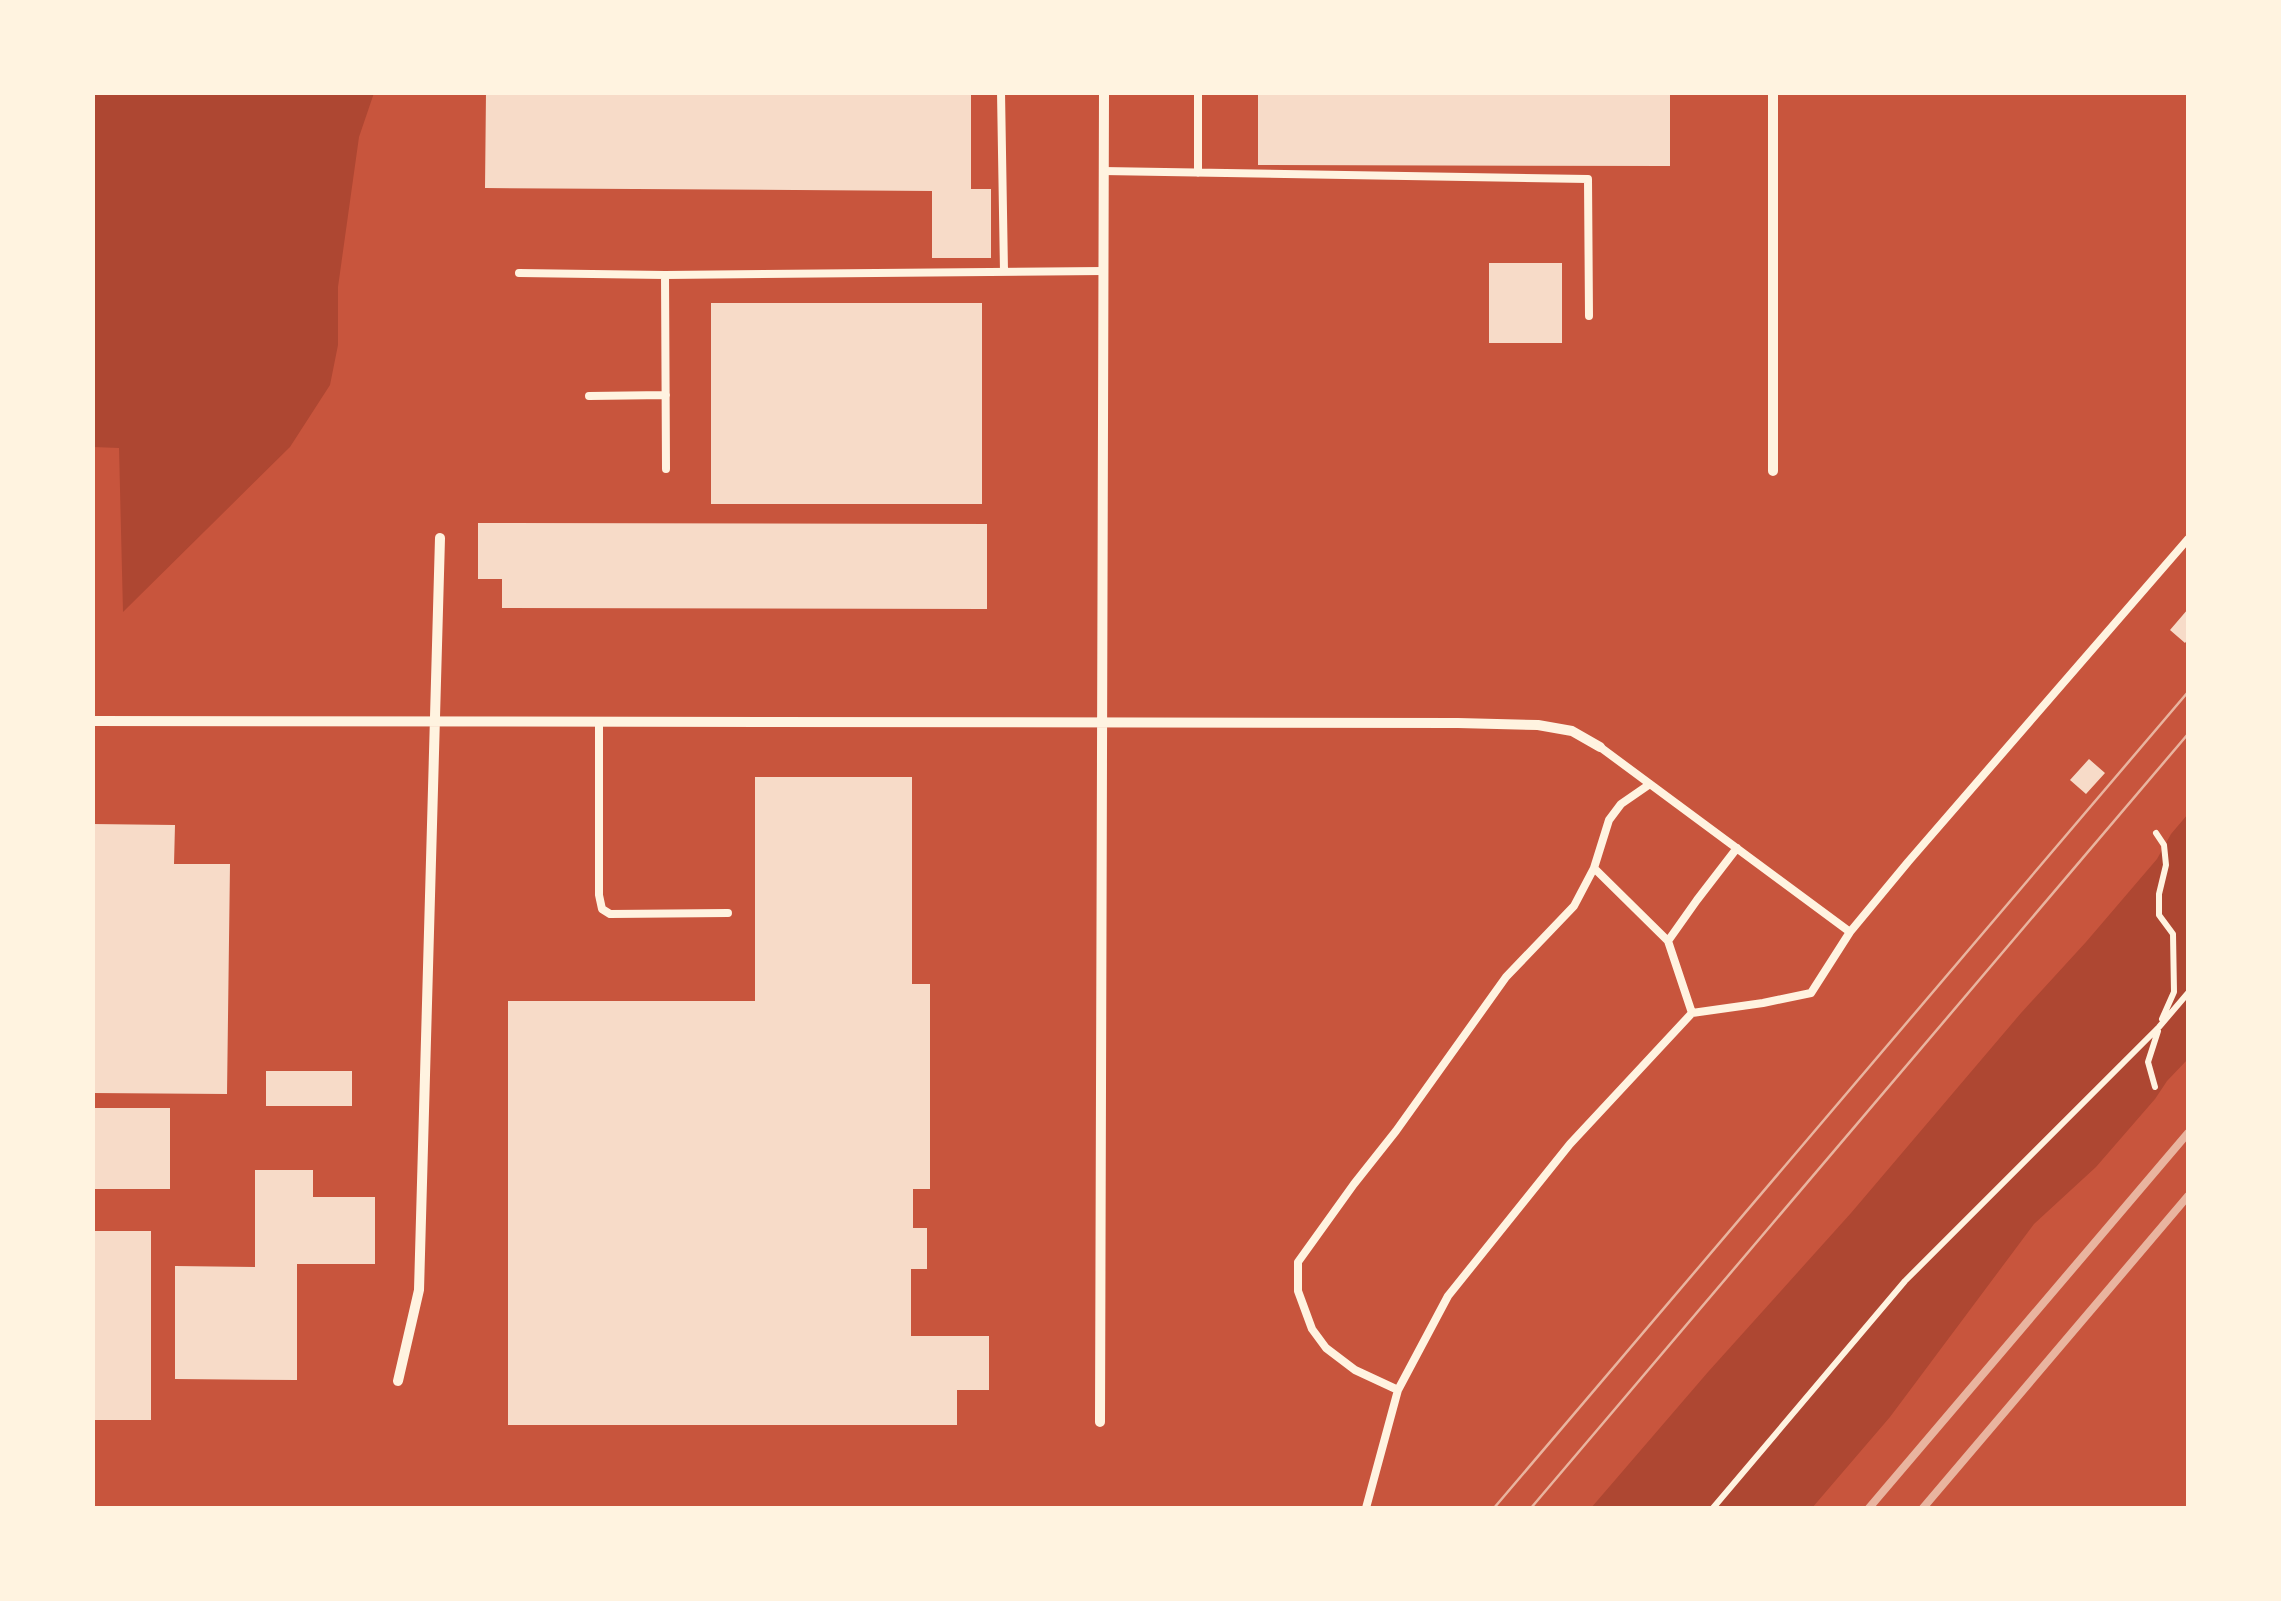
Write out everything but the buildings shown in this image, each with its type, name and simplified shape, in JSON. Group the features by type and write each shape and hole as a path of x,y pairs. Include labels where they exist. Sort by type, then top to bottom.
{"street":[{"path":"1100,1422 1104,92"},
{"path":"1773,92 1773,471"},
{"path":"398,1381 419,1290 440,538"},
{"path":"92,722 1538,725 1572,731 1600,747"}],"lane":[{"path":"1001,92 1004,272"},
{"path":"1198,94 1198,172"},
{"path":"1104,171 1588,179 1588,316"},
{"path":"520,274 1104,271"},
{"path":"665,275 666,469"},
{"path":"589,396 666,395"},
{"path":"1366,1508 1398,1390 1448,1296 1570,1144 1692,1012 1810,993 1850,932 2188,539"},
{"path":"599,721 602,909 610,914 728,913"},
{"path":"1600,747 1850,932"},
{"path":"1398,1390 1355,1370 1326,1348 1312,1329 1298,1291 1298,1262 1506,977 1574,906 1594,868 1609,820 1621,804 1650,784"},
{"path":"1668,941 1737,848"},
{"path":"1594,868 1668,941 1692,1012"}],"path":[{"path":"2155,1087 2148,1062 2174,992 2172,934 2159,915 2166,865 2164,845 2156,833"},
{"path":"1713,1508 1906,1281 2159,1027 2188,993"}],"shaded area":[{"path":"92,93 374,93 359,137 338,287 338,345 330,385 290,447 123,612 119,448 93,447"},
{"path":"2188,814 2188,1059 2096,1167 2034,1224 1890,1417 1812,1508 1591,1508 2086,942 2157,859"}],"tram line":[{"path":"1494,1508 2188,692"},
{"path":"1531,1508 2188,734"}],"railway":[{"path":"1869,1508 2188,1133"},
{"path":"1923,1508 2188,1196"}]}
